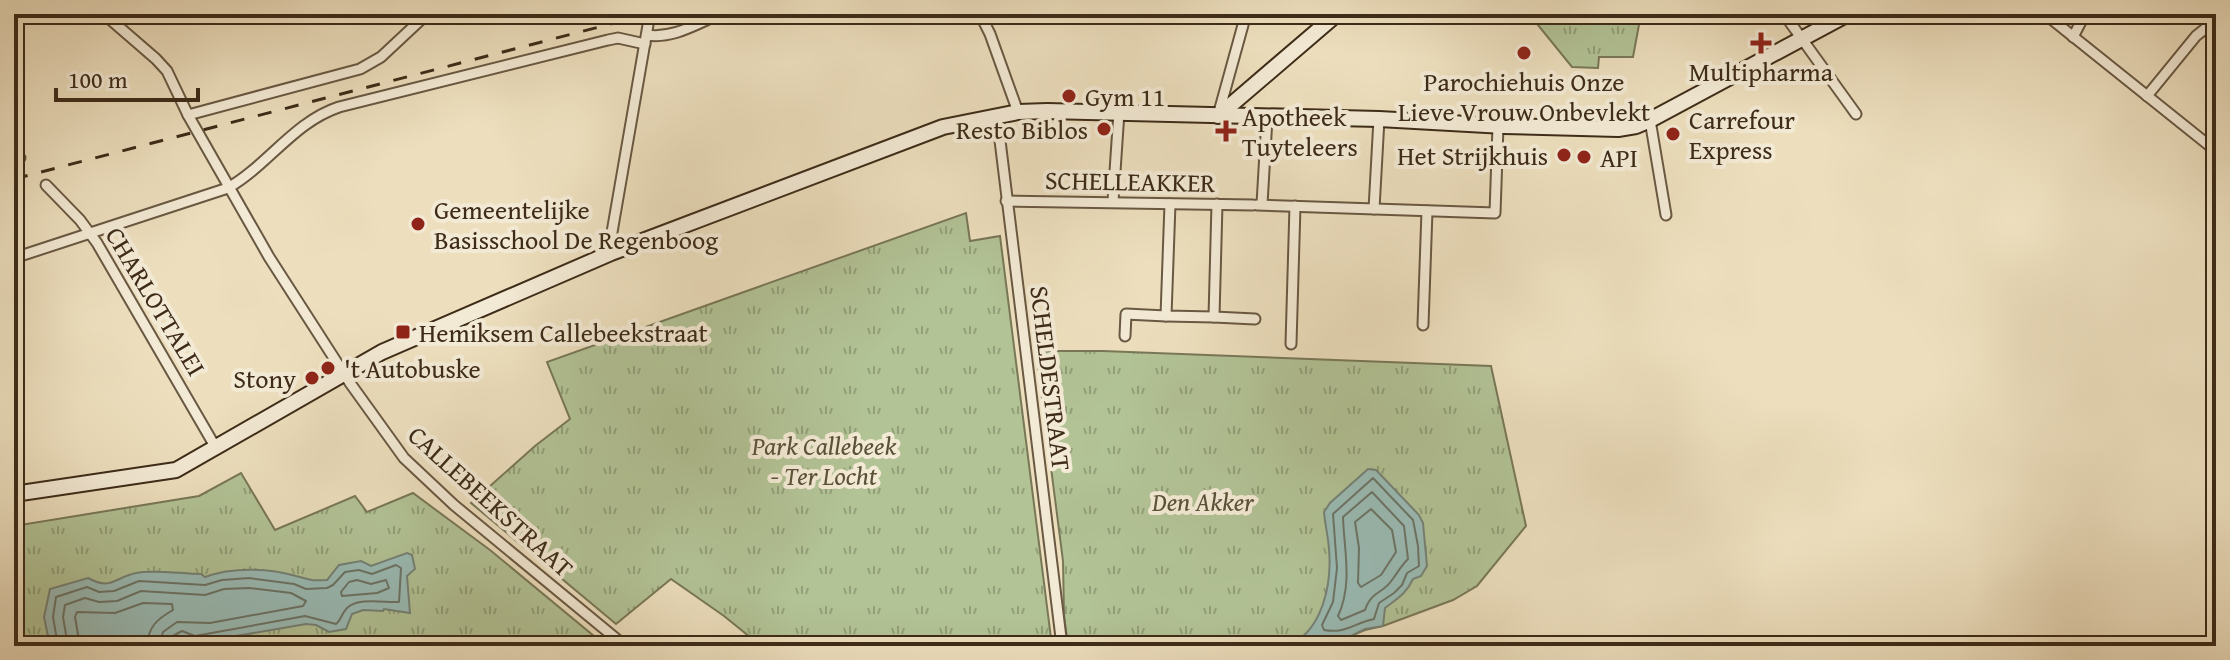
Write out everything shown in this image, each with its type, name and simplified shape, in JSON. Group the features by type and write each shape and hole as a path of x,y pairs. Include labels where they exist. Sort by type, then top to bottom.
{"main road":[{"path":"1218,116 1337,14"},
{"path":"14,494 176,470 382,352 611,253 954,124 1018,112 1119,112 1379,119 1595,130 1636,126 1848,14"}],"street":[{"name":"CALLEBEEKSTRAAT","path":"104,14 161,63 228,188 380,428 421,475 625,646"},
{"path":"188,115 360,69 381,57 427,14"},
{"path":"611,253 611,238 646,40 647,14"},
{"path":"14,258 228,188 304,125 339,107 608,40 646,40 671,35 720,14"},
{"path":"980,14 1018,112"},
{"path":"1218,116 1246,14"},
{"path":"1784,14 1856,114"},
{"path":"2045,14 2216,151"},
{"path":"2073,37 2085,14"},
{"path":"2147,96 2196,36 2216,20"},
{"path":"1113,201 1119,112"},
{"name":"SCHELDESTRAAT","path":"997,116 1062,646"},
{"path":"1257,205 1267,118"},
{"path":"1374,209 1379,119"},
{"path":"1650,120 1666,215"},
{"name":"SCHELLEAKKER","path":"1006,201 1113,201 1495,213 1498,126"},
{"name":"CHARLOTTALEI","path":"46,185 90,233 216,448"},
{"path":"1166,316 1170,204"},
{"path":"1214,317 1217,204"},
{"path":"1291,344 1295,206"},
{"path":"1423,325 1427,211"},
{"path":"1125,336 1126,314 1255,319"}],"green space":[{"path":"1529,14 1641,14 1633,57 1599,57 1598,68 1572,67"},
{"name":"Park Callebeek - Ter Locht","path":"966,213 970,241 1000,236 1052,646 761,646 671,579 616,624 471,503 570,419 547,362"},
{"name":"Den Akker","path":"1036,351 1491,366 1526,526 1477,586 1453,600 1327,646 1068,646 1063,561"},
{"path":"241,473 275,530 355,496 367,512 413,493 490,550 606,646 14,646 14,526 199,496"}],"water":[{"path":"1368,469 1376,470 1419,515 1423,523 1427,566 1421,576 1413,579 1404,592 1385,608 1383,626 1365,629 1343,640 1324,638 1287,646 1309,630 1327,591 1330,562 1324,512"},
{"path":"407,553 412,555 415,569 407,576 410,613 363,610 352,614 346,629 329,632 306,624 219,639 218,642 192,644 183,639 175,646 50,646 44,617 50,589 88,578 108,583 143,572 201,574 205,577 250,570 327,580 339,565 361,561 371,566"}],"railway":[{"path":"14,179 649,14"}],"place":[{"name":"Multipharma","path":"1761,43"},
{"name":"Parochiehuis Onze Lieve Vrouw Onbevlekt","path":"1524,53"},
{"name":"Gym 11","path":"1069,96"},
{"name":"Resto Biblos","path":"1104,129"},
{"name":"Apotheek Tuyteleers","path":"1226,131"},
{"name":"Carrefour Express","path":"1673,134"},
{"name":"Het Strijkhuis","path":"1564,155"},
{"name":"API","path":"1584,157"},
{"name":"Gemeentelijke Basisschool De Regenboog","path":"418,224"},
{"name":"Hemiksem Callebeekstraat","path":"403,332"},
{"name":"'t Autobuske","path":"328,368"},
{"name":"Stony","path":"312,378"}]}
